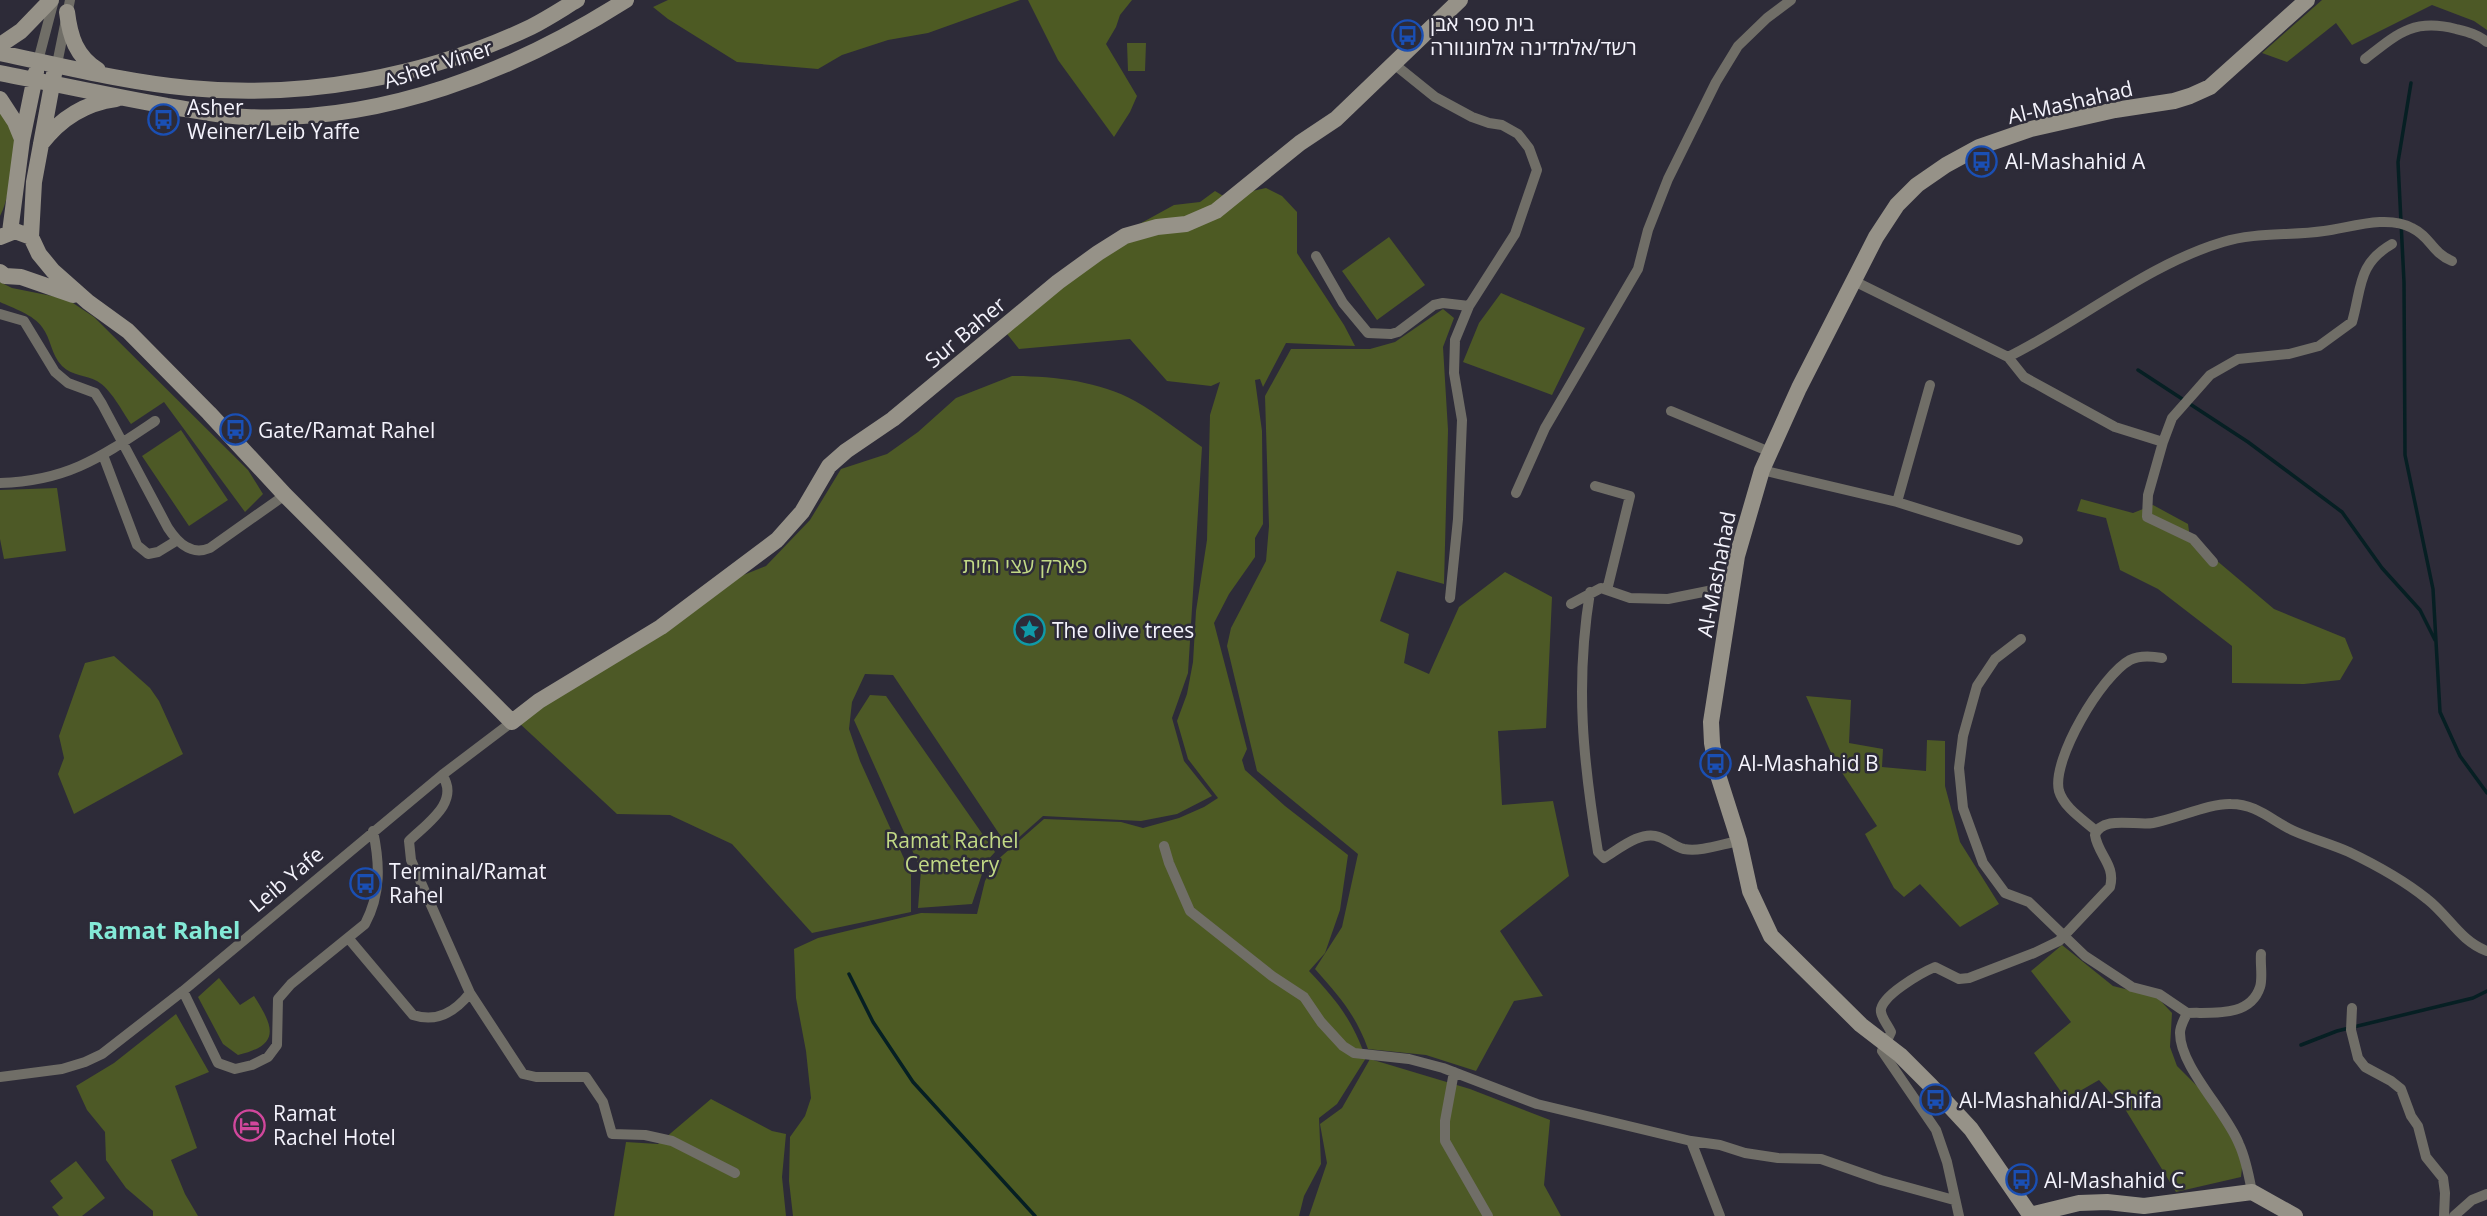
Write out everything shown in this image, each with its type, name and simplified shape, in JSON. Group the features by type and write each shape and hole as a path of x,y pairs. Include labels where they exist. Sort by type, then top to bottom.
{"street":[{"path":"0,45 21,32 52,0"},
{"path":"32,237 21,232 5,234 52,0"},
{"name":"Asher Viner","path":"0,53 187,88 241,92 288,91 394,73 483,47 533,26 577,0"},
{"name":"Asher Viner","path":"0,73 185,109 254,117 300,117 379,105 456,84 528,56 568,36 626,0"},
{"name":"Sur Baher","path":"512,722 540,701 661,627 776,540 802,512 829,466 893,419 1058,282 1125,236 1186,224 1216,211 1300,143 1336,119 1460,0"},
{"path":"1516,492 1545,428 1638,269 1648,230 1668,179 1716,82 1738,46 1767,18 1791,0"},
{"name":"Al-Mashahad","path":"2030,1215 1971,1129 1900,1055 1861,1025 1771,936 1750,891 1739,841 1718,775 1711,722 1737,556 1762,470 1799,387 1877,237 1897,205 1946,165 1979,148 2031,129 2077,117 2190,96 2224,76 2307,0"},
{"path":"69,6 72,39 79,53 90,65 107,74"},
{"path":"69,6 40,146 31,208 32,237 39,254 66,283 128,331 285,495 512,722"},
{"path":"2365,59 2403,32 2429,24 2478,35 2487,42"},
{"path":"1394,64 1435,97 1472,117 1502,125 1518,134 1529,148 1537,170 1515,234 1469,306 1455,340 1454,373 1462,420 1458,519 1450,598"},
{"path":"0,85 34,80"},
{"path":"40,146 59,123 78,111 104,100 122,97"},
{"path":"0,99 11,114 22,139"},
{"path":"2008,357 2044,339 2168,264 2225,241 2327,231 2366,222 2392,224 2411,227 2426,238 2439,256 2452,261"},
{"path":"2213,562 2193,539 2147,517 2148,495 2172,418 2210,375 2238,359 2289,354 2319,346 2345,328 2352,322 2363,272 2370,260 2392,244"},
{"path":"0,272 13,278 21,277 32,271 39,254"},
{"path":"1316,256 1343,303 1368,333 1398,332 1434,305 1443,303 1469,306"},
{"path":"21,277 63,290 88,302"},
{"path":"1854,281 2008,357 2024,377 2115,427 2163,442"},
{"path":"0,314 24,321 37,338 45,358 55,372 68,383 95,393 113,419 176,541 195,551 210,548 285,495"},
{"path":"1897,502 1930,385"},
{"path":"1671,411 1770,452"},
{"path":"0,483 39,479 75,470 155,421"},
{"path":"103,455 137,545 148,554 158,552 176,541"},
{"path":"1762,470 1897,502 2018,540"},
{"path":"1595,486 1630,496 1607,590"},
{"path":"1571,604 1601,588 1630,598 1668,599 1733,586"},
{"path":"1591,593 1585,629 1581,690 1585,776 1598,852 1604,858 1639,838 1653,835 1682,849 1739,841"},
{"path":"2021,639 1995,659 1977,687 1963,736 1959,768 1963,808 1983,863 2005,893 2029,902 2085,956 2132,987 2159,994 2187,1013 2242,1010 2252,1001 2260,987 2260,954"},
{"path":"1959,1216 1947,1162 1936,1130 1882,1051 1891,1032 1881,1013 1881,1007 1921,972 1935,967 1959,979 1969,978 2034,953 2064,936 2110,887 2113,879 2111,869 2096,843 2096,831 2065,802 2059,790 2063,757 2089,705 2112,675 2130,660 2147,655 2162,658"},
{"name":"Leib Yafe","path":"0,1077 62,1069 102,1054 183,991 442,775 512,722"},
{"path":"442,775 447,782 448,796 440,811 409,841 411,860 470,993 523,1074 536,1077 586,1077 603,1102 612,1134 672,1141 735,1173"},
{"path":"2096,831 2112,823 2152,824 2228,803 2247,805 2286,828 2351,853 2378,868 2427,899 2467,941 2487,951"},
{"path":"183,991 218,1063 235,1069 268,1057 277,1045 278,999 291,984 365,924 372,910 377,891 377,855 373,831"},
{"path":"1164,846 1168,863 1190,911 1272,976 1304,997 1321,1022 1343,1046 1354,1053 1409,1059 1454,1072 1537,1104 1691,1141 1778,1158 1821,1159 1891,1183 1954,1200"},
{"path":"349,939 413,1016 427,1020 443,1016 458,1008 470,993"},
{"path":"2351,1009 2351,1030 2358,1058 2365,1067 2401,1089 2411,1116 2418,1126 2426,1157 2443,1178 2444,1216"},
{"path":"2187,1013 2180,1036 2186,1060 2239,1143 2252,1192"},
{"path":"1454,1072 1445,1121 1445,1141 1488,1216"},
{"path":"1691,1141 1720,1216"},
{"path":"2030,1215 2079,1203 2107,1202 2144,1206 2252,1192 2295,1216"},
{"path":"2454,1216 2472,1200 2487,1194"}],"green space":[{"path":"668,0 1020,0 928,33 888,40 842,55 818,69 737,62 653,7"},
{"path":"1028,0 1132,0 1120,15 1106,44 1137,96 1114,137 1058,60"},
{"path":"2322,0 2487,0 2487,30 2474,21 2432,5 2352,45 2336,23 2287,62 2262,53"},
{"path":"1127,43 1146,43 1145,71 1128,71"},
{"path":"0,107 12,129 14,140 9,187 0,216"},
{"path":"1266,188 1282,196 1297,212 1297,253 1355,346 1286,343 1263,387 1260,379 1255,380 1262,431 1263,524 1255,538 1255,557 1229,594 1214,623 1247,749 1242,760 1245,770 1285,806 1348,855 1340,910 1325,953 1309,971 1343,1011 1366,1058 1337,1104 1319,1118 1321,1164 1304,1196 1299,1216 793,1216 789,1181 790,1137 805,1116 811,1098 796,998 794,949 818,938 921,913 977,914 985,881 995,862 1044,819 1121,822 1143,828 1179,818 1218,798 1188,759 1177,721 1187,694 1193,662 1196,611 1207,540 1210,415 1220,382 1211,386 1167,381 1130,339 1019,349 1000,325 1114,238 1174,205 1200,202 1215,191 1230,200 1239,194"},
{"path":"1389,237 1425,285 1377,320 1342,271"},
{"path":"0,282 12,288 67,299 94,317 248,470 263,494 245,512 164,402 131,424 102,385 62,366 45,331 34,319 0,302"},
{"path":"1501,293 1585,328 1552,395 1463,362 1479,323"},
{"path":"1443,309 1454,318 1443,347 1448,430 1444,584 1397,571 1380,621 1409,634 1404,663 1429,674 1459,607 1505,572 1552,597 1546,728 1498,731 1502,805 1553,801 1569,876 1500,931 1543,996 1514,1001 1476,1071 1426,1055 1368,1049 1346,1006 1315,969 1342,927 1358,854 1257,771 1227,646 1231,628 1266,561 1269,526 1265,396 1291,349 1370,349 1395,342"},
{"name":"פארק עצי הזית","path":"1012,376 1075,381 1121,394 1202,447 1188,673 1172,718 1184,761 1212,796 1177,814 1141,821 1043,816 1008,847 893,675 865,674 852,702 849,729 860,761 911,874 911,912 812,933 732,844 670,815 617,814 518,722 721,584 766,566 810,520 841,469 887,454 918,432 956,398"},
{"path":"181,430 228,500 189,526 142,456"},
{"path":"57,488 66,551 4,559 0,539 0,490"},
{"path":"2081,499 2133,513 2153,505 2188,524 2190,538 2274,609 2345,638 2353,658 2340,680 2304,684 2232,683 2232,646 2158,589 2120,570 2106,518 2077,511"},
{"path":"114,656 150,688 159,701 183,754 74,814 58,774 64,758 59,736 85,663"},
{"name":"Ramat Rachel Cemetery","path":"870,695 886,696 995,852 986,862 972,904 918,908 921,870 854,720"},
{"path":"1806,696 1851,700 1849,743 1883,749 1882,767 1926,771 1927,740 1945,741 1945,786 1960,842 1999,904 1960,927 1920,884 1904,897 1894,888 1865,834 1877,826 1835,762"},
{"path":"2062,945 2113,986 2157,997 2172,1013 2170,1047 2177,1066 2199,1088 2244,1149 2241,1177 2176,1192 2125,1109 2099,1080 2066,1099 2034,1053 2071,1022 2031,971"},
{"path":"219,978 240,1005 254,996 266,1017 270,1033 261,1046 252,1051 238,1055 223,1044 198,997"},
{"path":"176,1014 209,1072 175,1086 197,1148 171,1160 185,1194 198,1216 153,1216 153,1211 126,1188 106,1160 105,1132 87,1110 76,1086 114,1063"},
{"path":"1370,1059 1470,1089 1550,1120 1544,1185 1561,1216 1309,1216 1327,1163 1320,1124 1342,1108"},
{"path":"711,1099 772,1131 786,1134 782,1177 786,1216 614,1216 626,1142 658,1144"},
{"path":"76,1161 105,1198 82,1216 59,1216 52,1207 63,1198 50,1181"}],"waterway":[{"path":"2411,83 2398,162 2404,282 2405,455 2433,589 2440,712 2460,756 2487,793"},
{"path":"2138,370 2248,442 2342,512 2382,568 2420,610 2435,640"},
{"path":"849,974 873,1022 913,1082 1035,1216"},
{"path":"2301,1045 2337,1031 2473,998 2487,991"}],"place":[{"name":"בית ספר אבן רשד/אלמדינה אלמונוורה","path":"1407,35"},
{"name":"Asher Weiner/Leib Yaffe","path":"164,119"},
{"name":"Al-Mashahid A","path":"1982,161"},
{"name":"Gate/Ramat Rahel","path":"235,430"},
{"name":"The olive trees","path":"1029,630"},
{"name":"Al-Mashahid B","path":"1715,763"},
{"name":"Terminal/Ramat Rahel","path":"366,883"},
{"name":"Al-Mashahid/Al-Shifa","path":"1936,1100"},
{"name":"Ramat Rachel Hotel","path":"250,1125"},
{"name":"Al-Mashahid C","path":"2021,1180"}],"district":[{"name":"Ramat Rahel","path":"164,929"}]}
